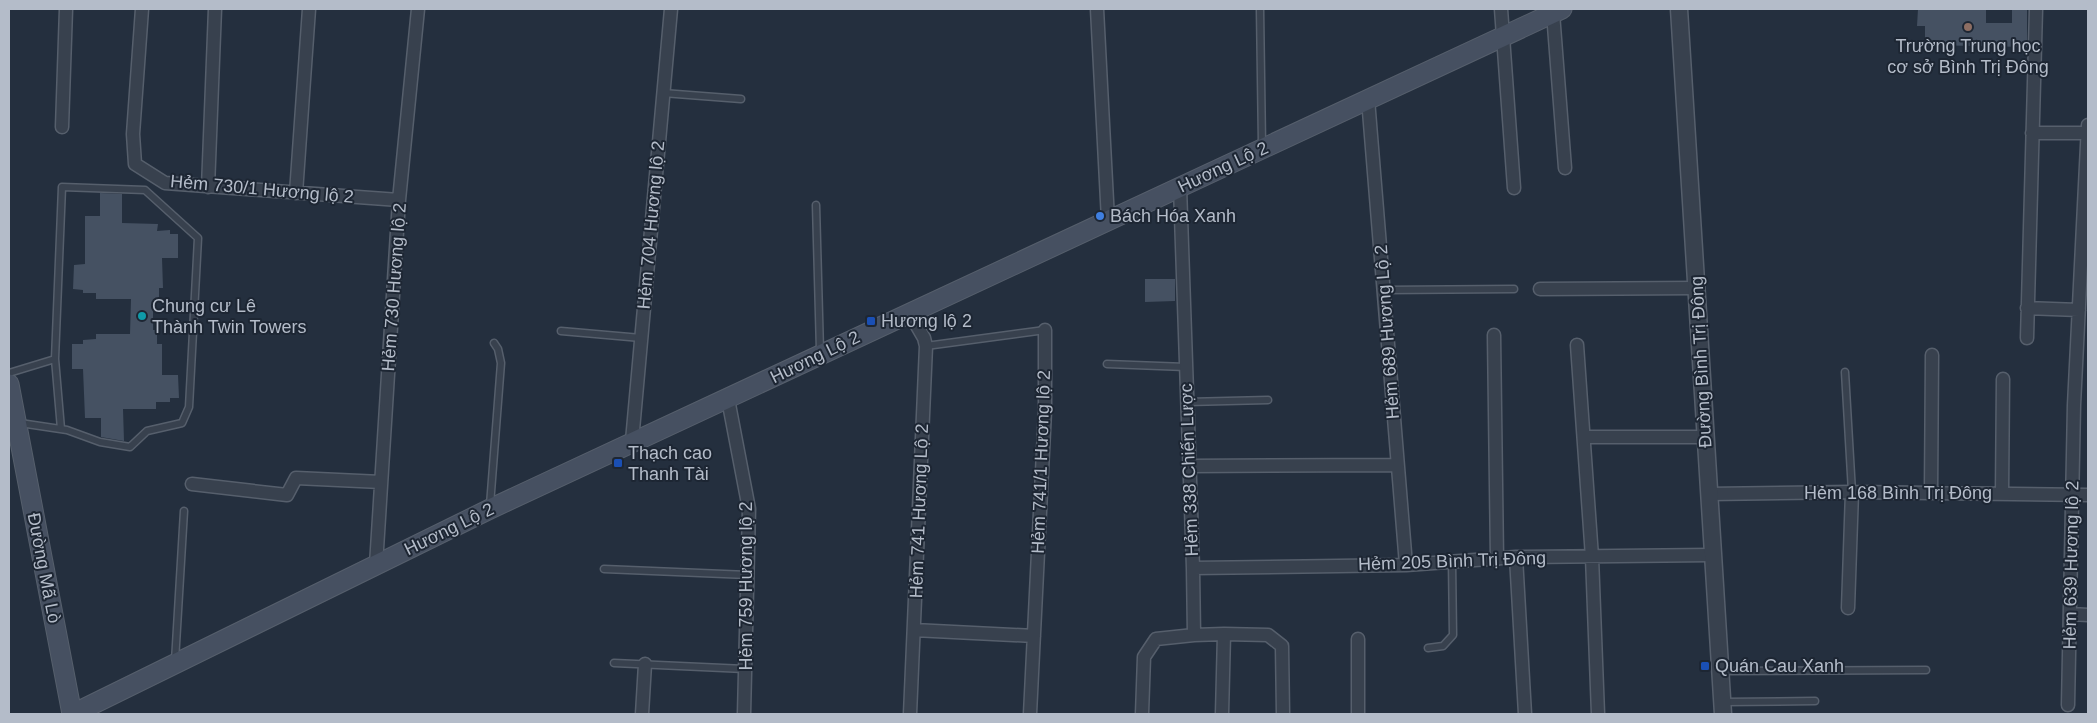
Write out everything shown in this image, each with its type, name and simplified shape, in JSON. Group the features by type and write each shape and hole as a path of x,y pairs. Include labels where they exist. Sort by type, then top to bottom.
{"main road":[{"name":"Hương Lộ 2","path":"73,714 632,441 728,399 909,312 1558,11"},
{"name":"Đường Mã Lò","path":"9,384 73,714"}],"street":[{"path":"62,127 66,9"},
{"name":"Hẻm 730/1 Hương lộ 2","path":"142,9 133,134 135,164 164,183 400,200"},
{"path":"208,186 215,9"},
{"path":"296,193 309,9"},
{"name":"Hẻm 730 Hương lộ 2","path":"376,565 400,200 418,9"},
{"name":"Hẻm 704 Hương lộ 2","path":"632,441 671,9"},
{"path":"1097,9 1108,220"},
{"path":"1501,9 1514,188"},
{"name":"Đường Bình Trị Đông","path":"1679,9 1709,494 1711,555 1722,708"},
{"path":"2027,338 2036,9"},
{"path":"1558,11 1565,168"},
{"name":"Hẻm 689 Hương Lộ 2","path":"1368,99 1385,290 1396,465 1406,565"},
{"name":"Hẻm 639 Hương lộ 2","path":"2068,705 2079,310 2088,125"},
{"path":"2032,133 2088,133"},
{"name":"Hẻm 338 Chiến Lược","path":"1180,187 1194,635"},
{"path":"1540,289 1696,288"},
{"path":"2028,308 2079,310"},
{"name":"Hẻm 741 Hương Lộ 2","path":"909,312 924,338 926,346 910,714"},
{"name":"Hẻm 741/1 Hương lộ 2","path":"1030,714 1045,411 1045,330"},
{"path":"1494,335 1497,559"},
{"path":"1577,345 1592,557 1598,714"},
{"path":"1931,493 1932,355"},
{"path":"2002,494 2003,379"},
{"name":"Hẻm 759 Hương lộ 2","path":"728,399 749,509 744,714"},
{"path":"1584,437 1705,437"},
{"path":"1189,466 1396,465"},
{"path":"192,484 287,495 296,478 381,482"},
{"path":"1848,608 1852,492"},
{"name":"Hẻm 168 Bình Trị Đông","path":"1709,494 1852,492 2088,495"},
{"name":"Hẻm 205 Bình Trị Đông","path":"1193,568 1406,565 1516,557 1711,555"},
{"path":"1516,557 1525,714"},
{"path":"2071,614 2088,615"},
{"path":"914,630 1034,636"},
{"path":"1222,714 1224,634"},
{"path":"1142,714 1144,657 1156,639 1224,634 1268,635 1282,646 1283,714"},
{"path":"1358,639 1358,714"},
{"path":"642,714 644,664"}],"lane":[{"path":"1260,9 1262,149"},
{"path":"663,94 741,99"},
{"path":"15,422 61,429 100,442 130,447 147,431 182,423 189,407 198,238 145,190 62,187 55,358 61,429"},
{"path":"816,205 820,355"},
{"path":"1385,290 1514,289"},
{"name":"Hẻm 741/1 Hương lộ 2","path":"926,346 1045,330"},
{"path":"561,331 641,338"},
{"path":"490,509 501,363 498,349 494,343"},
{"path":"9,373 55,358"},
{"path":"1107,364 1186,367"},
{"path":"1844,372 1852,492"},
{"path":"1187,402 1268,400"},
{"path":"175,663 184,511"},
{"path":"1428,648 1443,646 1453,635 1452,562"},
{"path":"604,569 748,575"},
{"path":"614,663 746,669"},
{"path":"1720,671 1926,670"},
{"path":"1722,708 1815,701"}],"building":[{"name":"Trường Trung học cơ sở Bình Trị Đông","path":"1918,9 1986,9 1986,23 2012,23 2012,9 2027,9 2027,47 1925,45 1925,26 1917,26"},
{"name":"Chung cư Lê Thành Twin Towers","path":"100,193 122,194 122,223 158,224 157,231 170,230 170,234 178,234 178,258 162,258 163,288 159,288 159,302 153,303 153,330 157,330 157,344 162,344 162,375 178,375 179,398 170,398 170,402 156,402 156,409 123,409 124,441 101,437 101,418 85,418 83,369 72,369 72,344 83,344 83,340 96,339 96,334 130,334 131,299 96,299 96,293 83,293 83,290 73,289 74,265 85,264 85,216 100,216"},
{"path":"1145,279 1175,279 1175,301 1145,302"}],"place":[{"name":"Trường Trung học cơ sở Bình Trị Đông","path":"1968,27"},
{"name":"Bách Hóa Xanh","path":"1100,216"},
{"name":"Chung cư Lê Thành Twin Towers","path":"142,316"},
{"name":"Hương lộ 2","path":"871,321"},
{"name":"Thạch cao Thanh Tài","path":"618,463"},
{"name":"Quán Cau Xanh","path":"1705,666"}]}
